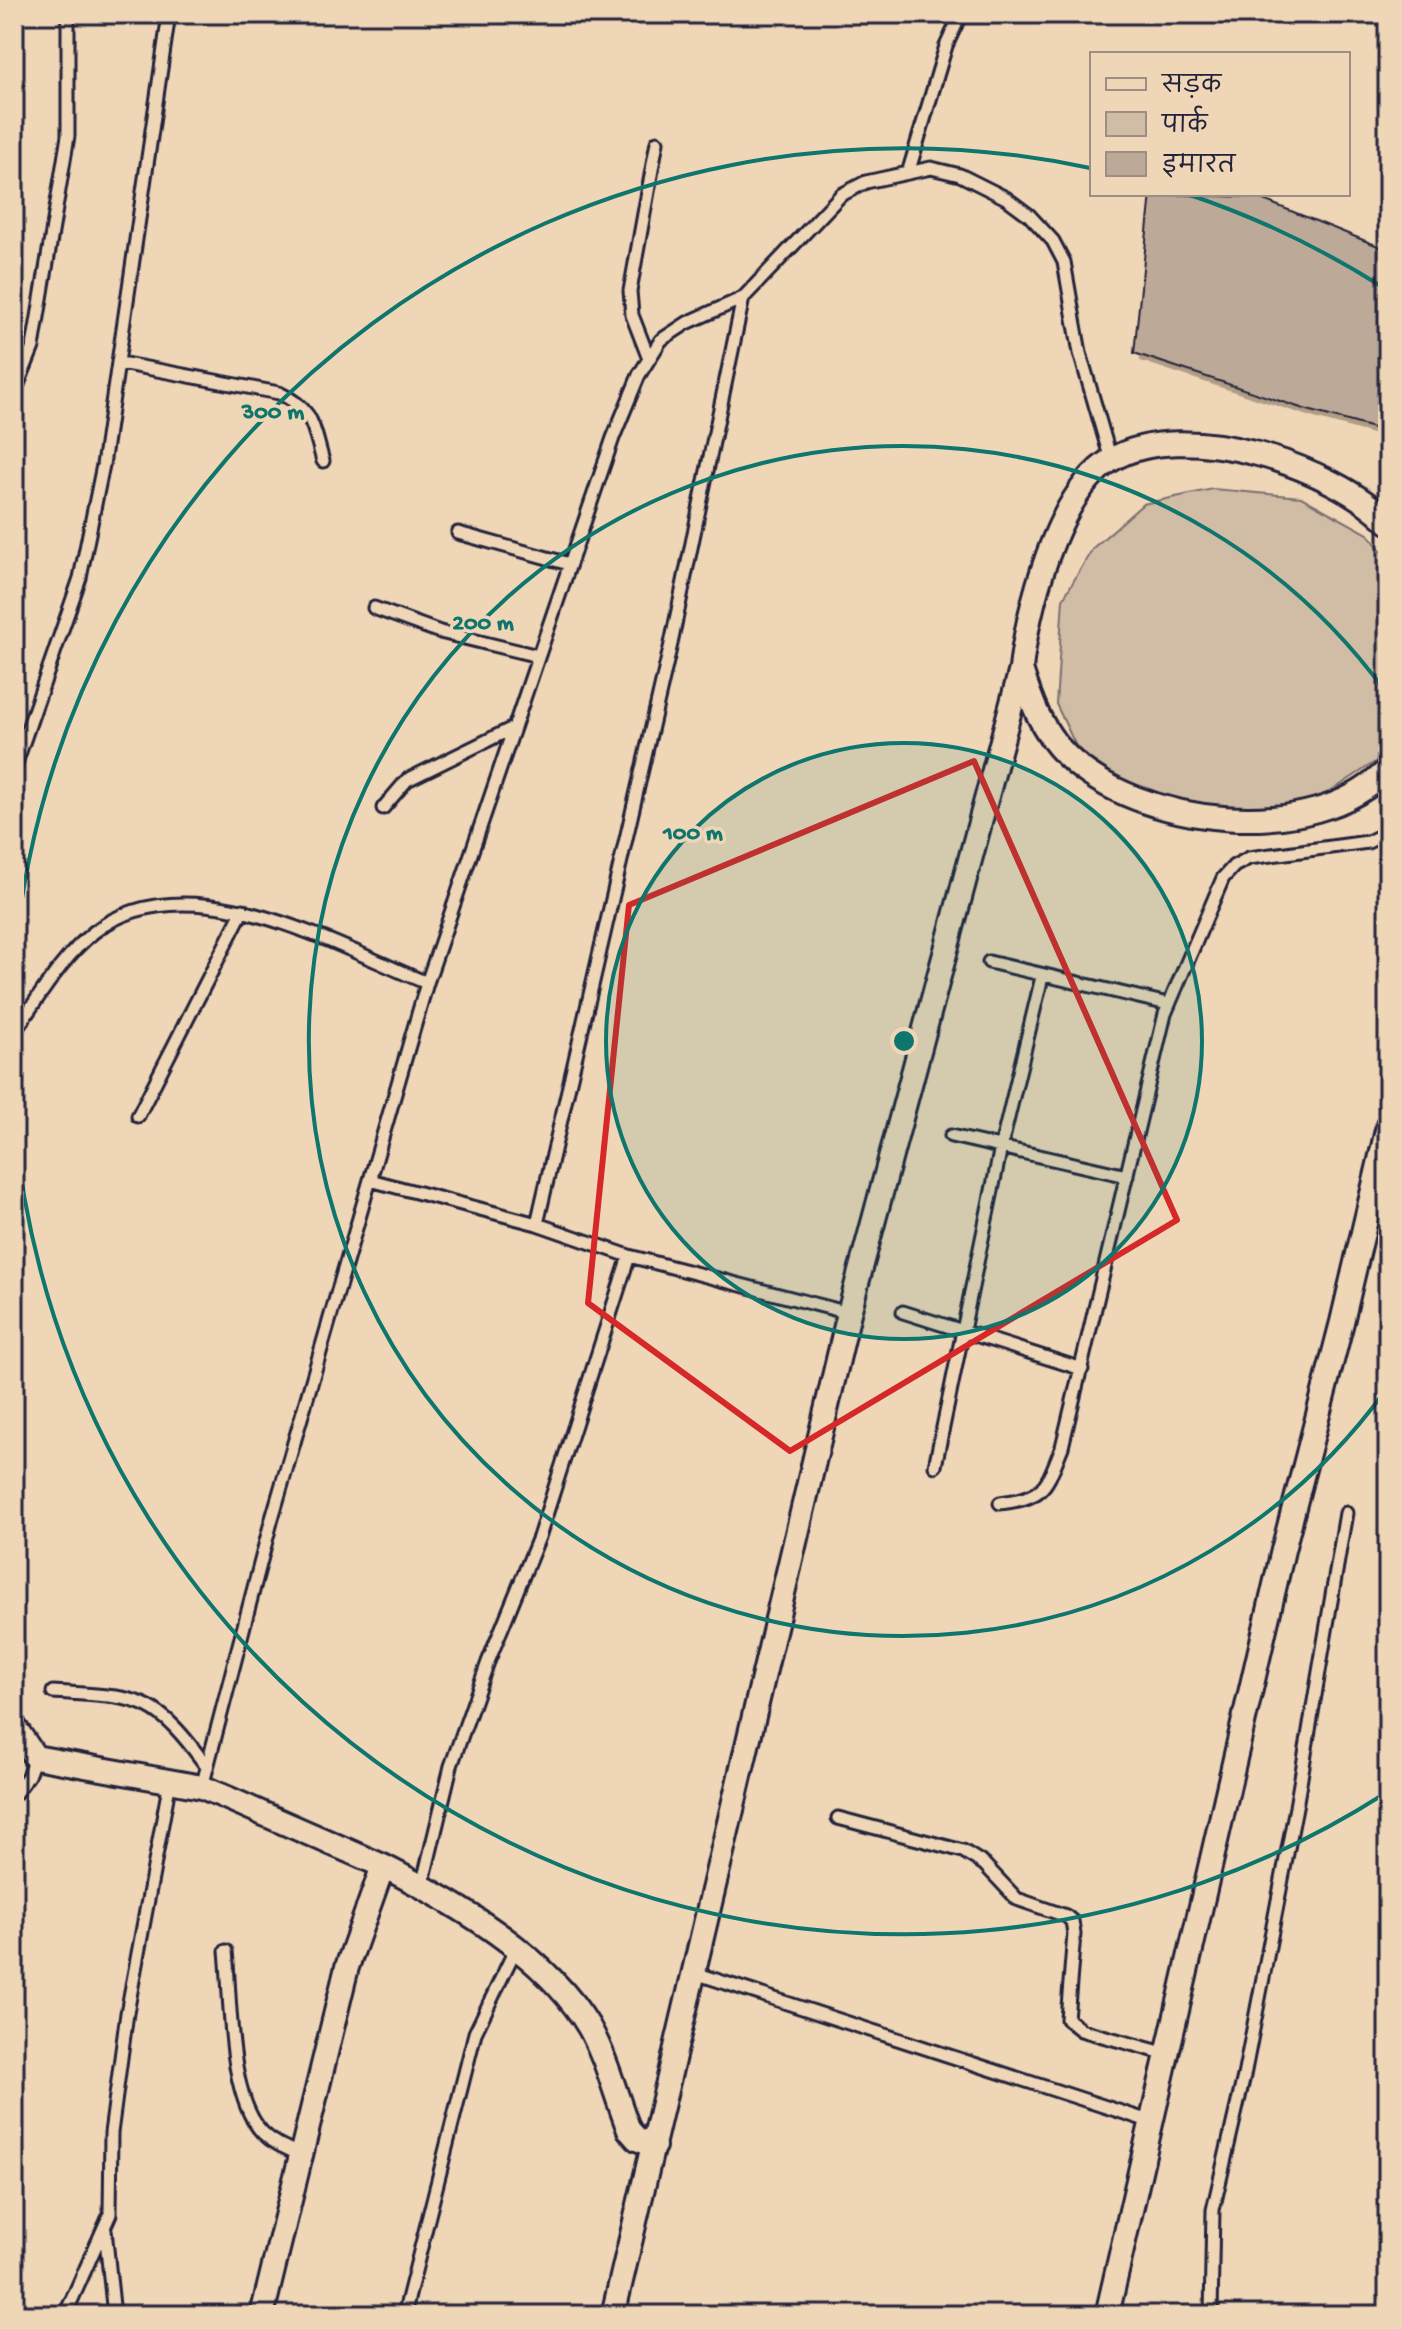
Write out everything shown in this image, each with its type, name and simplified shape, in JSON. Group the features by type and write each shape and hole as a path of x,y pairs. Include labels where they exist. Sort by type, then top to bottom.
{"street":[{"path":"613,2315 849,1313 1021,669 1033,606 1067,511 1111,460 1150,448 1185,445 1223,447 1266,455 1312,472 1356,495 1388,522"},
{"path":"1021,669 1035,713 1068,757 1110,788 1176,812 1251,820 1308,813 1365,789 1388,769"},
{"path":"1107,2315 1283,1550 1385,1151 1388,1126"},
{"path":"14,1726 35,1757 170,1780 204,1777 422,1886 516,1948 567,1999 589,2028 629,2130 637,2139 654,2146"},
{"path":"262,2315 347,1967 383,1866"}],"lane":[{"path":"14,394 33,347 68,136 68,14"},
{"path":"14,769 80,578 120,363 169,14"},
{"path":"909,170 946,46 961,14"},
{"path":"649,359 632,315 630,291 657,142"},
{"path":"204,1777 271,1522 427,983 613,438 649,359 661,340 687,323 743,298 841,195 866,182 909,170 931,168 960,175 1006,198 1029,215 1053,241 1064,262 1080,353 1111,460"},
{"path":"537,1224 671,644 743,298"},
{"path":"120,363 279,393 301,403 308,411 323,461"},
{"path":"458,533 569,564"},
{"path":"374,608 440,632 538,656"},
{"path":"383,808 407,780 513,728"},
{"path":"1000,1503 1028,1500 1047,1484 1062,1447 1168,1004 1223,878 1234,866 1249,858 1368,842 1388,832"},
{"path":"14,1032 75,951 108,922 173,904 203,903 243,910 427,983"},
{"path":"138,1116 243,910"},
{"path":"989,962 1042,977 1168,1004"},
{"path":"935,1466 1001,1147 1042,977"},
{"path":"951,1136 1127,1176"},
{"path":"370,1180 537,1224 629,1256 849,1313"},
{"path":"422,1886 451,1766 488,1662 539,1537 629,1256"},
{"path":"903,1312 1082,1369"},
{"path":"1211,2315 1213,2210 1244,2076 1296,1807 1346,1513"},
{"path":"53,1692 139,1699 169,1719 204,1777"},
{"path":"14,1795 28,1776 35,1757"},
{"path":"65,2315 110,2214 111,2133 127,2013 170,1780"},
{"path":"838,1818 963,1851 984,1864 1017,1899 1066,1916 1074,1926 1067,2019 1081,2030 1167,2054"},
{"path":"404,2315 475,2033 516,1948"},
{"path":"226,1951 244,2099 252,2119 263,2133 301,2155"},
{"path":"695,1973 1152,2122"},
{"path":"105,2229 111,2259 114,2315"}],"highlighted area":[{"path":"974,761 1177,1220 790,1451 588,1303 629,905"}],"green space":[{"path":"1213,489 1301,497 1368,534 1388,559 1388,748 1381,758 1313,803 1200,812 1148,799 1081,757 1056,704 1063,599 1093,548 1143,504"}],"building":[{"path":"1151,196 1256,197 1388,250 1388,432 1304,409 1134,353"}]}
